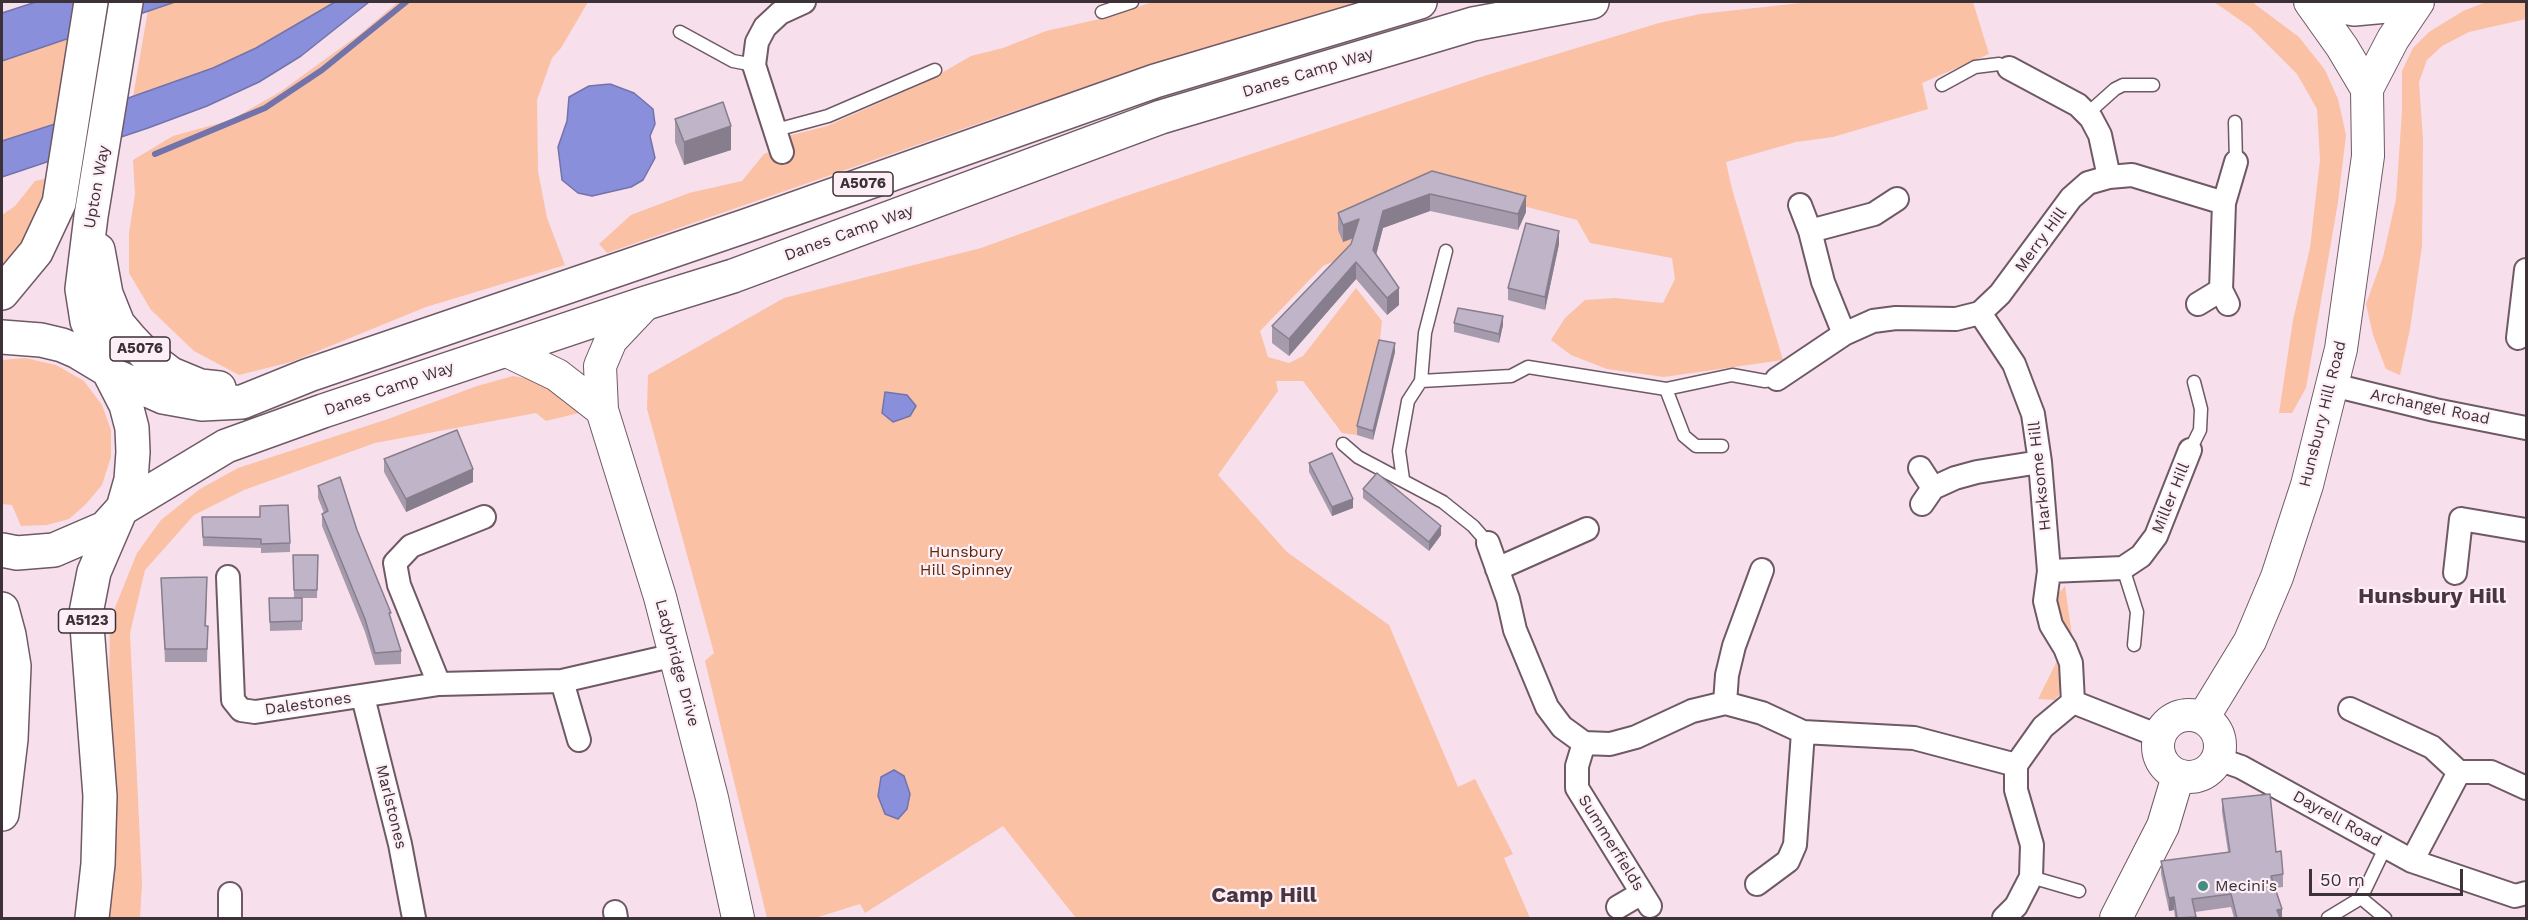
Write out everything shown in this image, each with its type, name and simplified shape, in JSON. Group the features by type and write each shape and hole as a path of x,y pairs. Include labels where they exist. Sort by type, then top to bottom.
{"highway":[{"path":"2,293 36,252 59,203 91,2"},
{"name":"Upton Way","path":"121,511 131,480 132,428 126,405 87,321 82,290 91,216 99,180 126,2"},
{"name":"A5076","path":"110,372 163,397 202,404 242,402 273,388 751,224 1155,81 1420,2"},
{"name":"Danes Camp Way","path":"2,550 17,553 54,550 105,528 121,511 226,446 505,350 733,276 1161,117 1473,24 1592,2"},
{"path":"2311,2 2354,9 2387,6 2399,2"},
{"name":"A5076","path":"91,216 110,304 118,324 147,356 171,374 200,386 231,390 273,388"},
{"path":"2,337 41,340 62,345 94,360 110,372"},
{"name":"A5123","path":"92,918 98,864 100,796 86,613 94,572 121,511"},
{"path":"2,609 14,666 13,716 2,814"}],"street":[{"path":"779,141 754,65 757,42 765,27 780,13 804,2"},
{"path":"2311,2 2367,89"},
{"name":"Hunsbury Hill Road","path":"2203,718 2250,641 2277,577 2307,485 2341,349 2367,156 2367,89 2393,39 2418,2"},
{"path":"2009,68 2078,105 2087,114 2100,135 2109,177"},
{"path":"2198,304 2225,297 2224,203 2236,162"},
{"name":"Merry Hill","path":"1980,313 2000,294 2071,198 2088,183 2109,177 2132,175 2224,203"},
{"path":"1810,231 1874,214 1897,199"},
{"path":"1800,205 1810,231 1823,282 1844,334"},
{"path":"2518,338 2526,270"},
{"name":"Ladybridge Drive","path":"646,303 611,340 600,366 602,410 660,597 714,808 738,918"},
{"path":"1777,379 1844,334 1873,321 1896,318 1956,320 1980,313"},
{"name":"Harksome Hill","path":"1980,313 2014,364 2033,414 2040,462 2049,571 2045,601 2047,613 2071,663 2073,702"},
{"path":"505,350 557,375 602,410"},
{"name":"Archangel Road","path":"2333,386 2434,410 2526,428"},
{"name":"Miller Hill","path":"2123,568 2141,556 2156,536 2190,450"},
{"path":"1920,468 1927,496 1977,472 2040,462"},
{"path":"440,684 399,585 395,562 411,546 484,517"},
{"path":"2455,573 2461,519 2526,530"},
{"path":"1497,569 1587,529"},
{"path":"1488,543 1508,599 1515,630 1547,707 1562,727 1584,743 1610,744 1636,737 1692,711 1725,703 1762,713 1803,732 1914,738 2016,765"},
{"path":"2049,571 2123,568"},
{"path":"1725,703 1727,675 1734,646 1762,570"},
{"name":"Dalestones","path":"228,577 233,700 241,710 255,712 440,684 562,681 675,655"},
{"path":"562,681 579,740"},
{"name":"Marlstones","path":"363,697 400,844 414,918"},
{"path":"2004,918 2016,906 2031,877 2032,845 2016,790 2016,765 2043,727 2073,702 2160,736"},
{"path":"2350,709 2432,747 2459,772 2491,772 2526,788"},
{"path":"2183,716 2203,718 2218,734 2220,748 2218,759 2212,768 2203,774 2192,777 2178,776 2162,762 2158,751 2160,736 2173,720 2183,716"},
{"path":"1758,884 1788,861 1795,845 1803,732"},
{"name":"Summerfields","path":"1584,743 1577,766 1577,788 1646,899 1618,907"},
{"name":"Dayrell Road","path":"2218,759 2241,767 2412,861 2515,896 2526,893"},
{"path":"2412,861 2459,772"},
{"path":"2116,918 2163,826 2178,776"},
{"path":"230,894 230,918"}],"lane":[{"path":"1102,12 1132,2"},
{"path":"680,32 733,61 754,65"},
{"path":"1942,85 1975,67 1999,64 2009,68"},
{"path":"779,141 828,116 912,81 934,69"},
{"path":"2087,114 2115,89 2123,85 2153,85"},
{"path":"2235,122 2236,162"},
{"path":"1402,479 1399,451 1408,401 1420,381 1425,333 1446,251"},
{"path":"1420,381 1511,376 1528,367 1666,389 1732,375 1765,381 1777,379"},
{"path":"2190,450 2200,430 2201,409 2194,382"},
{"path":"1666,389 1684,436 1696,446 1722,446"},
{"path":"1343,444 1358,457 1443,502 1473,526 1488,543"},
{"path":"2123,568 2138,612 2134,645"},
{"path":"2328,918 2361,898 2386,846"},
{"path":"2031,877 2079,891"},
{"path":"2361,898 2385,918"}],"green space":[{"path":"175,2 335,2 256,48 213,68 133,97 148,10"},
{"path":"398,2 588,2 561,48 552,58 537,100 538,171 547,218 565,265 426,307 291,362 239,375 194,351 151,310 129,273 129,233 135,194 133,160 173,136 231,120 280,92 360,34"},
{"path":"1153,2 1382,2 1220,46 1023,108 607,253 599,244 631,215 689,193 742,181 764,154 789,144 788,136 827,126 924,83 971,56 1003,48 1046,31 1100,19"},
{"name":"Hunsbury Hill Spinney","path":"1810,2 1973,2 1989,54 1922,83 1928,109 1833,137 1796,142 1726,162 1783,360 1664,377 1607,369 1571,355 1551,340 1565,318 1585,300 1615,298 1663,303 1675,279 1672,258 1590,243 1577,220 1431,182 1361,212 1346,256 1323,266 1260,331 1268,357 1289,363 1303,356 1356,288 1382,321 1379,349 1357,435 1342,433 1303,381 1276,381 1278,391 1218,475 1287,552 1389,625 1458,787 1475,779 1513,854 1504,858 1530,918 1076,918 1003,826 865,913 860,904 815,918 767,918 705,661 714,653 647,409 648,375 784,298 981,248 1117,199 1481,77 1659,23 1700,14"},
{"path":"2214,2 2252,2 2299,37 2325,70 2338,99 2346,135 2338,202 2306,388 2292,413 2279,413 2293,320 2310,248 2320,160 2317,109 2297,74 2250,27"},
{"path":"2486,2 2526,2 2526,19 2469,32 2442,46 2427,60 2419,82 2423,140 2422,246 2410,329 2400,375 2386,369 2373,335 2366,304 2383,257 2396,199 2402,111 2402,71 2413,48 2429,32 2463,11"},
{"path":"70,37 55,124 2,141 2,61"},
{"path":"49,178 29,237 2,269 2,215 15,206 35,181"},
{"path":"25,358 56,365 84,381 102,405 111,430 111,457 102,485 69,519 47,525 21,526 12,505 2,504 2,360"},
{"path":"513,376 535,380 571,398 579,413 546,421 536,413 375,443 244,490 194,515 145,570 130,633 142,883 140,918 106,918 115,795 109,683 110,620 137,553 161,520 200,489 238,468 388,419 477,386"},
{"path":"2065,586 2072,636 2065,630 2056,600"},
{"path":"2059,657 2062,682 2059,695 2055,700 2038,699"}],"water":[{"path":"36,2 175,2 2,61 2,13"},
{"path":"335,2 369,2 301,56 259,82 207,106 148,128 2,177 2,141 213,68 256,48"},
{"path":"610,84 634,93 653,109 655,124 650,136 655,158 643,180 631,187 592,196 578,193 562,180 558,147 567,121 569,97 589,86"},
{"path":"885,392 907,395 916,406 910,416 893,422 882,413"},
{"path":"894,770 904,776 910,794 907,809 898,819 885,814 878,796 881,777"}],"building":[{"path":"723,102 731,126 684,142 675,119"},
{"path":"1432,171 1526,196 1518,214 1430,194 1383,211 1373,250 1399,288 1387,298 1356,262 1289,339 1272,326 1351,244 1359,219 1343,225 1338,213"},
{"path":"1526,223 1559,231 1545,297 1508,288"},
{"path":"1458,308 1503,316 1499,334 1454,323"},
{"path":"1379,340 1395,343 1373,431 1357,426"},
{"path":"457,430 473,469 406,499 384,459"},
{"path":"1332,453 1353,499 1332,507 1309,463"},
{"path":"1377,473 1441,526 1429,542 1363,489"},
{"path":"340,477 357,530 391,613 389,613 401,651 375,653 365,619 322,514 328,511 318,486"},
{"path":"288,505 290,543 261,544 261,539 203,537 202,517 260,517 260,506"},
{"path":"293,555 318,555 317,590 294,590"},
{"path":"207,577 205,626 208,626 207,649 165,649 161,578"},
{"path":"269,598 302,598 302,621 270,622"},
{"path":"2270,794 2276,852 2281,851 2283,874 2271,876 2282,909 2277,910 2280,918 2237,918 2231,894 2192,899 2196,917 2177,918 2174,897 2169,898 2161,861 2230,852 2222,799"}],"waterway":[{"path":"155,154 265,108 322,70 406,2"}],"place":[{"name":"Mecini's","path":"2203,886"}],"district":[{"name":"Hunsbury Hill","path":"2432,597"},
{"name":"Camp Hill","path":"1264,896"}]}
